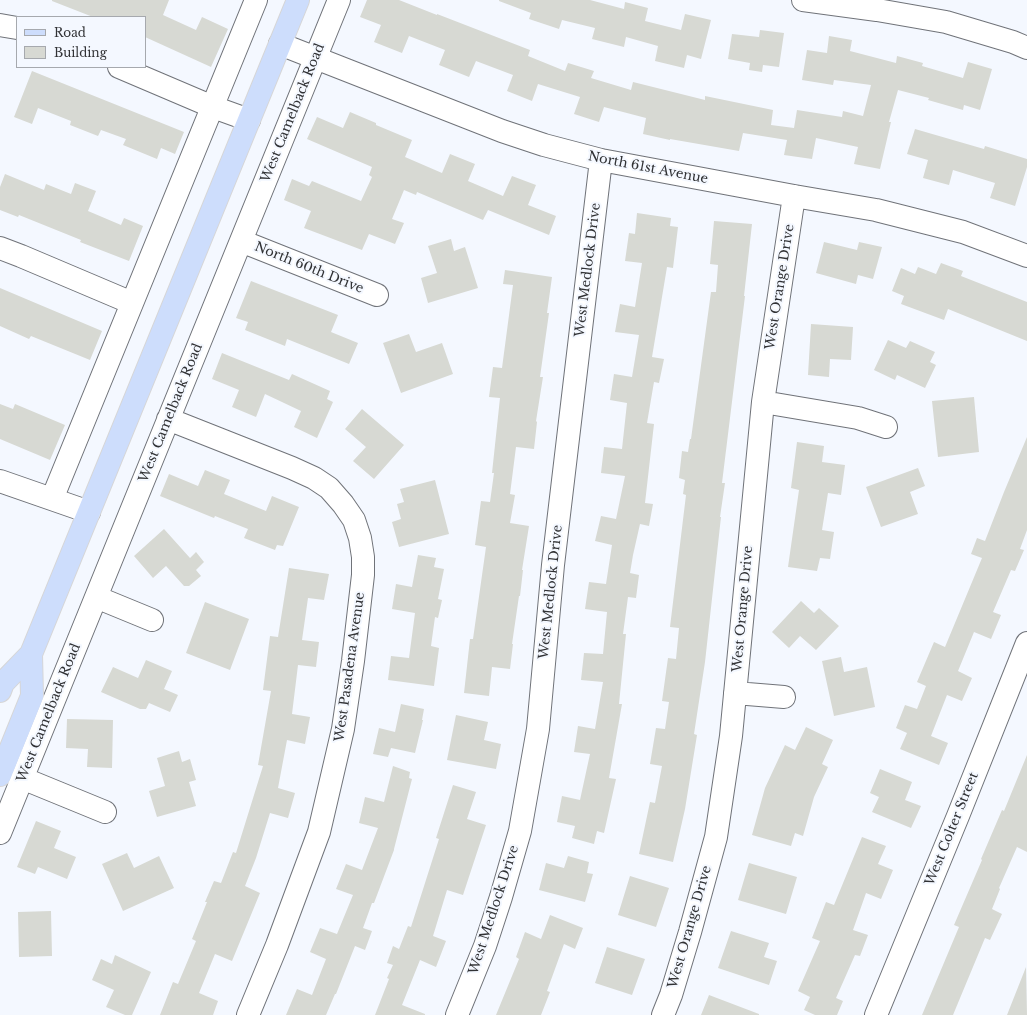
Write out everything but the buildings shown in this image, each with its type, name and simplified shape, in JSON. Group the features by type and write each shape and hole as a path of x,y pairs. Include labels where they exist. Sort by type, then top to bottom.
{"main road":[{"name":"West Camelback Road","path":"0,691 3,683 31,654 298,0"},
{"name":"West Camelback Road","path":"0,776 32,696 31,654"}],"street":[{"path":"52,499 256,0"},
{"name":"West Camelback Road","path":"1,828 339,0"},
{"path":"803,0 877,10 946,22 1013,42 1027,48"},
{"path":"0,26 16,28"},
{"name":"North 61st Avenue","path":"280,44 502,131 544,145 601,160 876,210 963,232 1027,256"},
{"path":"120,68 213,107 249,120"},
{"name":"West Medlock Drive","path":"457,1015 485,946 520,831 536,736 553,564 601,160"},
{"name":"West Orange Drive","path":"663,1015 690,932 716,837 731,736 763,402 794,196"},
{"name":"North 60th Drive","path":"241,241 377,295"},
{"path":"0,248 132,303"},
{"path":"763,402 858,418 886,427"},
{"name":"West Pasadena Avenue","path":"168,419 292,468 314,478 329,488 354,520 362,550 363,575 354,661 343,729 319,832 277,945 248,1015"},
{"path":"0,481 89,512"},
{"path":"96,597 152,620"},
{"name":"West Colter Street","path":"876,1015 1027,643"},
{"path":"735,692 784,697"},
{"path":"22,778 105,812"}]}
